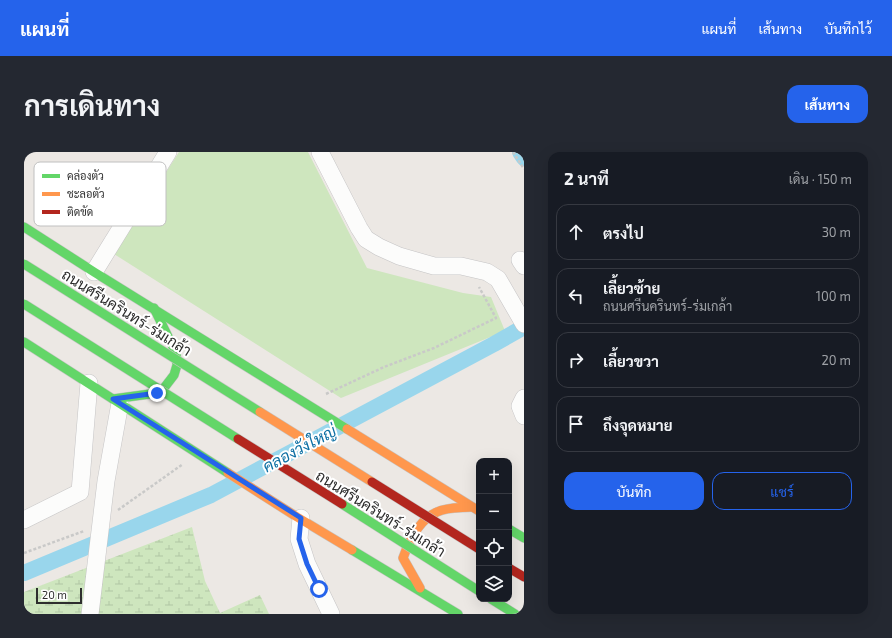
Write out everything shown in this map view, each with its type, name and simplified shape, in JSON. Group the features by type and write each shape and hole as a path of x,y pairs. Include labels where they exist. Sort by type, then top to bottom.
{"main road":[{"name":"ถนนศรีนครินทร์-ร่มเกล้า","path":"24,227 475,509"},
{"name":"ถนนศรีนครินทร์-ร่มเกล้า","path":"24,264 476,547"},
{"name":"ถนนศรีนครินทร์-ร่มเกล้า","path":"24,304 476,589"},
{"path":"116,401 157,393 164,388 174,375 178,365 176,353 154,308"},
{"path":"24,342 299,518 458,614"},
{"path":"422,591 403,558 405,551 415,533 437,512 475,509"},
{"path":"511,530 524,538"},
{"path":"512,570 524,577"},
{"path":"496,602 515,614"}],"street":[{"path":"162,162 168,152"},
{"path":"320,152 366,239 378,247 399,256 434,266 473,268 487,272 498,279 524,324"},
{"path":"94,272 122,226"},
{"path":"24,520 80,492 89,398 89,383"},
{"path":"524,398 520,406 524,416"},
{"path":"90,614 116,401"},
{"path":"299,518 299,539 307,564 331,614"}],"path":[{"path":"513,152 524,169"}],"green space":[{"path":"179,152 308,152 367,268 463,293 491,297 505,331 341,398 114,254 132,226 166,226 166,172"},
{"path":"192,527 205,581 220,613 260,595 269,614 24,614 24,592"}],"waterway":[{"path":"520,152 524,158"},
{"name":"คลองวังใหญ่","path":"24,573 211,495 524,327"}],"traffic: fast":[{"path":"24,227 347,429"},
{"path":"24,264 260,412"},
{"path":"24,304 238,439"},
{"path":"113,399 157,393 164,388 174,375 177,365 176,353 154,308"},
{"path":"24,342 228,473"},
{"path":"342,504 476,589"},
{"path":"511,530 524,538"},
{"path":"352,550 458,614"},
{"path":"496,602 515,614"}],"traffic: slow":[{"path":"260,412 372,482"},
{"path":"347,429 476,509"},
{"path":"228,473 352,550"},
{"path":"420,588 403,558 416,531 425,520 441,510 471,507"}],"traffic: jam":[{"path":"238,439 342,504"},
{"path":"372,482 476,547"},
{"path":"512,570 524,577"}],"route":[{"path":"157,393 113,399 297,517 301,518 299,539 307,564 319,589"}]}
